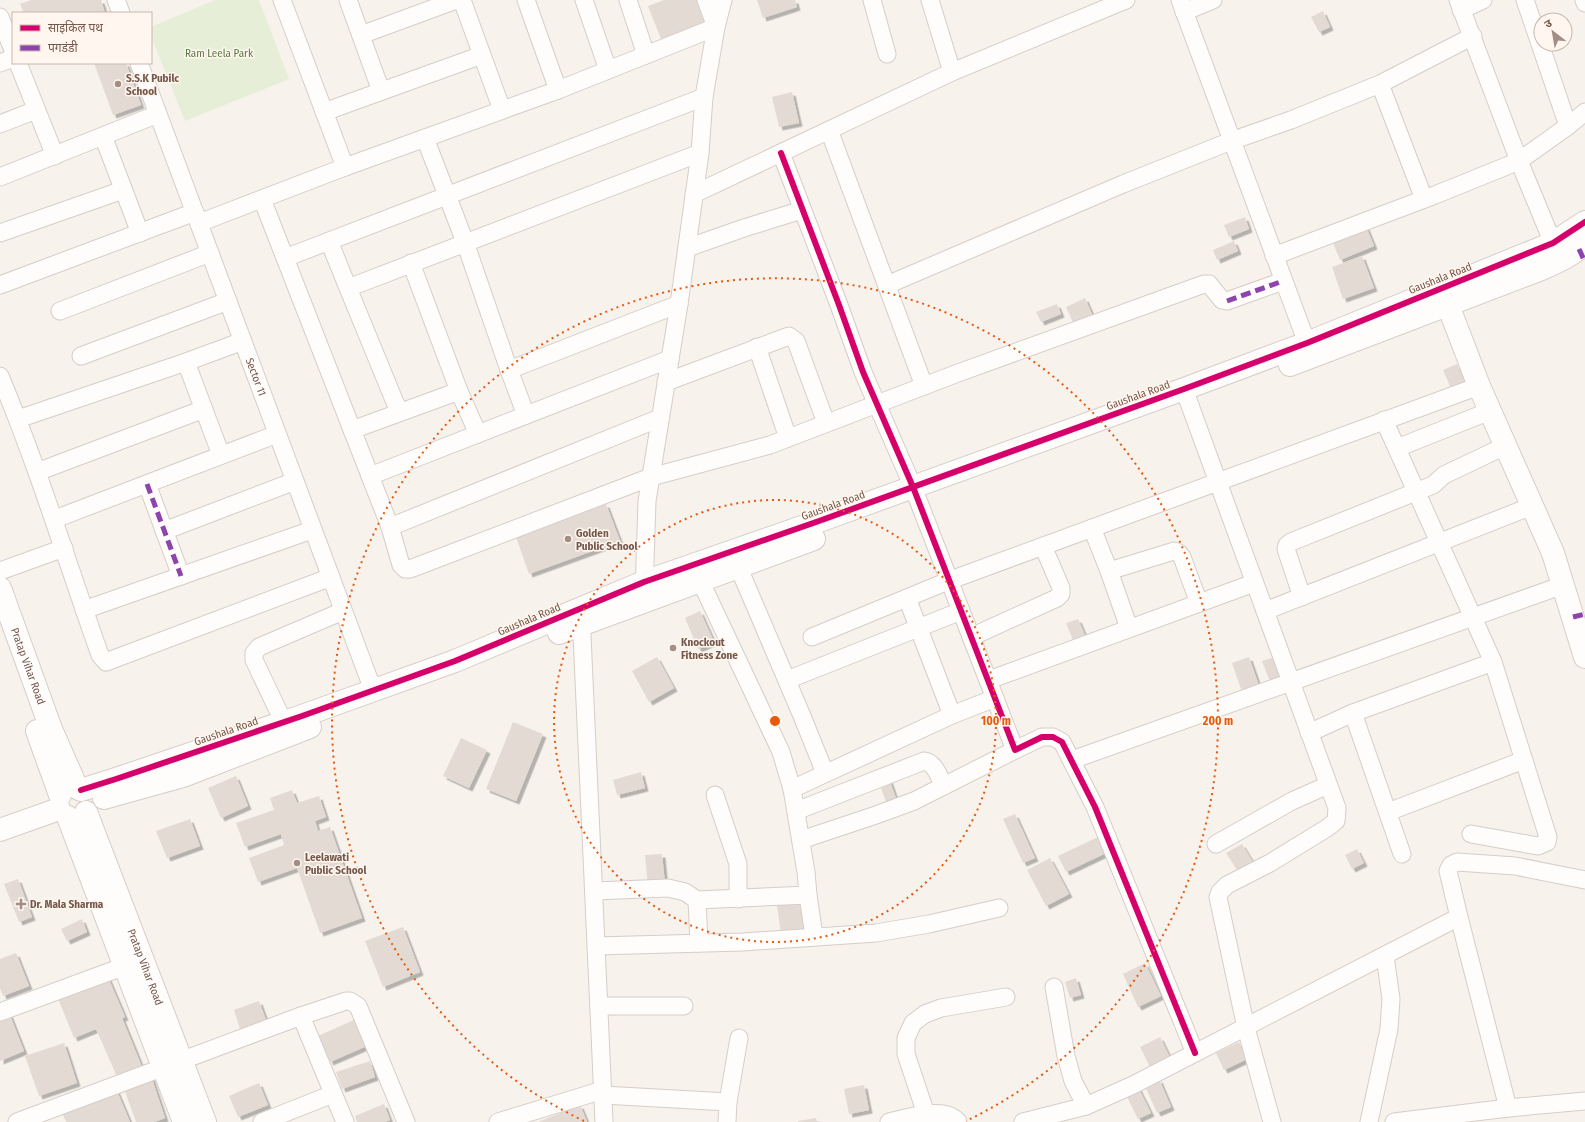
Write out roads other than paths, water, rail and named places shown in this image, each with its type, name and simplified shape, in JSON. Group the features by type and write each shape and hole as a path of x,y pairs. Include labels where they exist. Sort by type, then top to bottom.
{"street":[{"path":"116,0 121,12"},
{"path":"348,0 381,91"},
{"path":"361,35 456,0"},
{"path":"462,0 502,110"},
{"path":"526,0 558,90"},
{"path":"584,0 608,70"},
{"path":"628,0 646,55"},
{"path":"706,0 716,27"},
{"path":"644,591 647,501 687,248 700,153 704,97 716,27 723,0"},
{"path":"872,0 887,54"},
{"path":"930,0 952,72"},
{"path":"694,194 952,72 1126,0"},
{"path":"1213,0 1182,6 1283,281 1310,350"},
{"path":"1483,0 1459,5 1518,161 1574,244"},
{"path":"1525,0 1568,126"},
{"path":"285,1 345,167"},
{"path":"0,17 12,47"},
{"path":"0,286 140,233 262,199 345,167 558,90 716,27"},
{"path":"887,285 1062,210 1231,141 1291,120 1380,84 1472,36"},
{"path":"324,112 482,55"},
{"path":"0,63 12,58"},
{"path":"18,64 55,156"},
{"name":"Sector 11","path":"139,64 373,690"},
{"path":"1380,84 1424,199"},
{"path":"285,258 704,97"},
{"path":"0,124 36,110"},
{"path":"1274,256 1424,199 1518,161 1568,126 1585,112"},
{"path":"0,178 158,114"},
{"path":"829,130 924,386"},
{"path":"103,136 140,233"},
{"path":"425,138 465,242 526,415"},
{"path":"348,288 700,153"},
{"path":"781,153 876,404 915,494 1015,750"},
{"path":"0,233 123,190"},
{"path":"262,199 390,527 401,565 405,570 651,478 770,445 924,386 1204,284 1209,284 1222,300 1227,300 1283,281"},
{"path":"687,248 802,210"},
{"path":"329,241 399,412"},
{"name":"Gaushala Road","path":"74,802 183,776 644,591 1310,350 1445,297 1539,270 1574,244"},
{"path":"60,311 210,253"},
{"path":"410,263 459,391 478,434"},
{"path":"1445,297 1479,386 1553,553 1562,585 1579,616 1585,657"},
{"path":"81,356 228,301"},
{"path":"509,370 679,304"},
{"path":"666,382 789,336 796,341 826,424"},
{"path":"18,419 243,341"},
{"path":"757,347 788,438"},
{"path":"370,476 670,359"},
{"path":"186,362 221,456"},
{"path":"0,376 18,419 55,520 84,610 103,660 109,662 331,577"},
{"path":"812,638 948,581 1479,386"},
{"path":"352,430 459,391"},
{"path":"1186,395 1219,481 1254,583 1337,808 1336,821 1327,828 1270,863 1227,885 1220,892 1218,898 1246,1028 1272,1122"},
{"path":"37,472 204,409"},
{"path":"1397,448 1490,411"},
{"path":"390,527 660,418"},
{"path":"1384,420 1493,662 1548,837 1547,842 1538,846 1471,834"},
{"path":"55,520 277,434"},
{"path":"1302,597 1286,549 1290,542 1416,493 1433,485 1444,475 1505,446"},
{"path":"164,531 294,481"},
{"path":"148,484 181,576"},
{"name":"Gaushala Road","path":"644,591 700,580 915,494"},
{"path":"1265,611 1532,506"},
{"path":"1092,528 1129,628"},
{"path":"84,610 309,531"},
{"path":"971,637 1057,598 1061,594 1061,588 1043,546"},
{"path":"0,572 64,548"},
{"path":"1109,571 1174,551 1179,553 1182,557 1199,603"},
{"path":"738,566 825,773"},
{"path":"700,580 781,752 792,789 802,840 814,936"},
{"path":"988,680 1254,583"},
{"path":"1072,760 1562,585"},
{"name":"Pratap Vihar Road","path":"0,588 51,730 125,966 173,1064 205,1122"},
{"path":"907,598 917,628 952,715"},
{"path":"283,721 254,660 254,653 259,647 343,611"},
{"path":"787,680 961,611"},
{"path":"581,616 604,1122"},
{"name":"Gaushala Road","path":"74,802 116,780 581,616"},
{"name":"Pratap Vihar Road","path":"0,628 74,802 173,1064 184,1122"},
{"path":"1309,733 1353,712 1493,662"},
{"path":"792,789 952,715 995,698"},
{"path":"1353,712 1402,854"},
{"path":"802,840 914,801 1042,737 1053,737 1062,742 1095,807 1195,1053"},
{"path":"1388,812 1524,760"},
{"path":"796,811 924,761 929,761 933,765 944,786"},
{"path":"1216,844 1292,801 1328,785"},
{"path":"715,795 738,864 738,899"},
{"path":"0,830 74,802"},
{"path":"1508,1108 1448,871 1451,865 1457,862 1515,866 1585,880"},
{"path":"594,891 668,888 685,892 697,900 808,895"},
{"path":"697,900 699,943"},
{"path":"596,946 743,942 876,933 929,924 999,908"},
{"path":"1023,1122 1086,1106 1133,1086 1460,917"},
{"path":"1369,1122 1389,1029 1391,999 1385,956"},
{"path":"0,1012 125,966"},
{"path":"1054,987 1066,1056 1073,1081 1086,1106"},
{"path":"926,1114 906,1054 906,1038 913,1023 925,1014 941,1008 1006,997"},
{"path":"17,1122 301,1016 346,1001 350,1001 358,1006 406,1122"},
{"path":"599,1006 684,1006"},
{"path":"301,1016 345,1122"},
{"path":"727,1122 728,1102 738,1038"},
{"path":"498,1122 603,1092 728,1102"},
{"path":"262,1122 333,1094"},
{"path":"1394,1122 1508,1108 1585,1101"},
{"path":"889,1122 926,1114 947,1115 955,1117 958,1122"}],"place":[{"name":"S.S.K Pubilc School","path":"118,84"},
{"name":"Golden Public School","path":"568,539"},
{"name":"Knockout Fitness Zone","path":"673,648"},
{"name":"Leelawati Public School","path":"297,863"},
{"name":"Dr. Mala Sharma","path":"21,904"}],"park label":[{"name":"Ram Leela Park","path":"219,53"}]}
